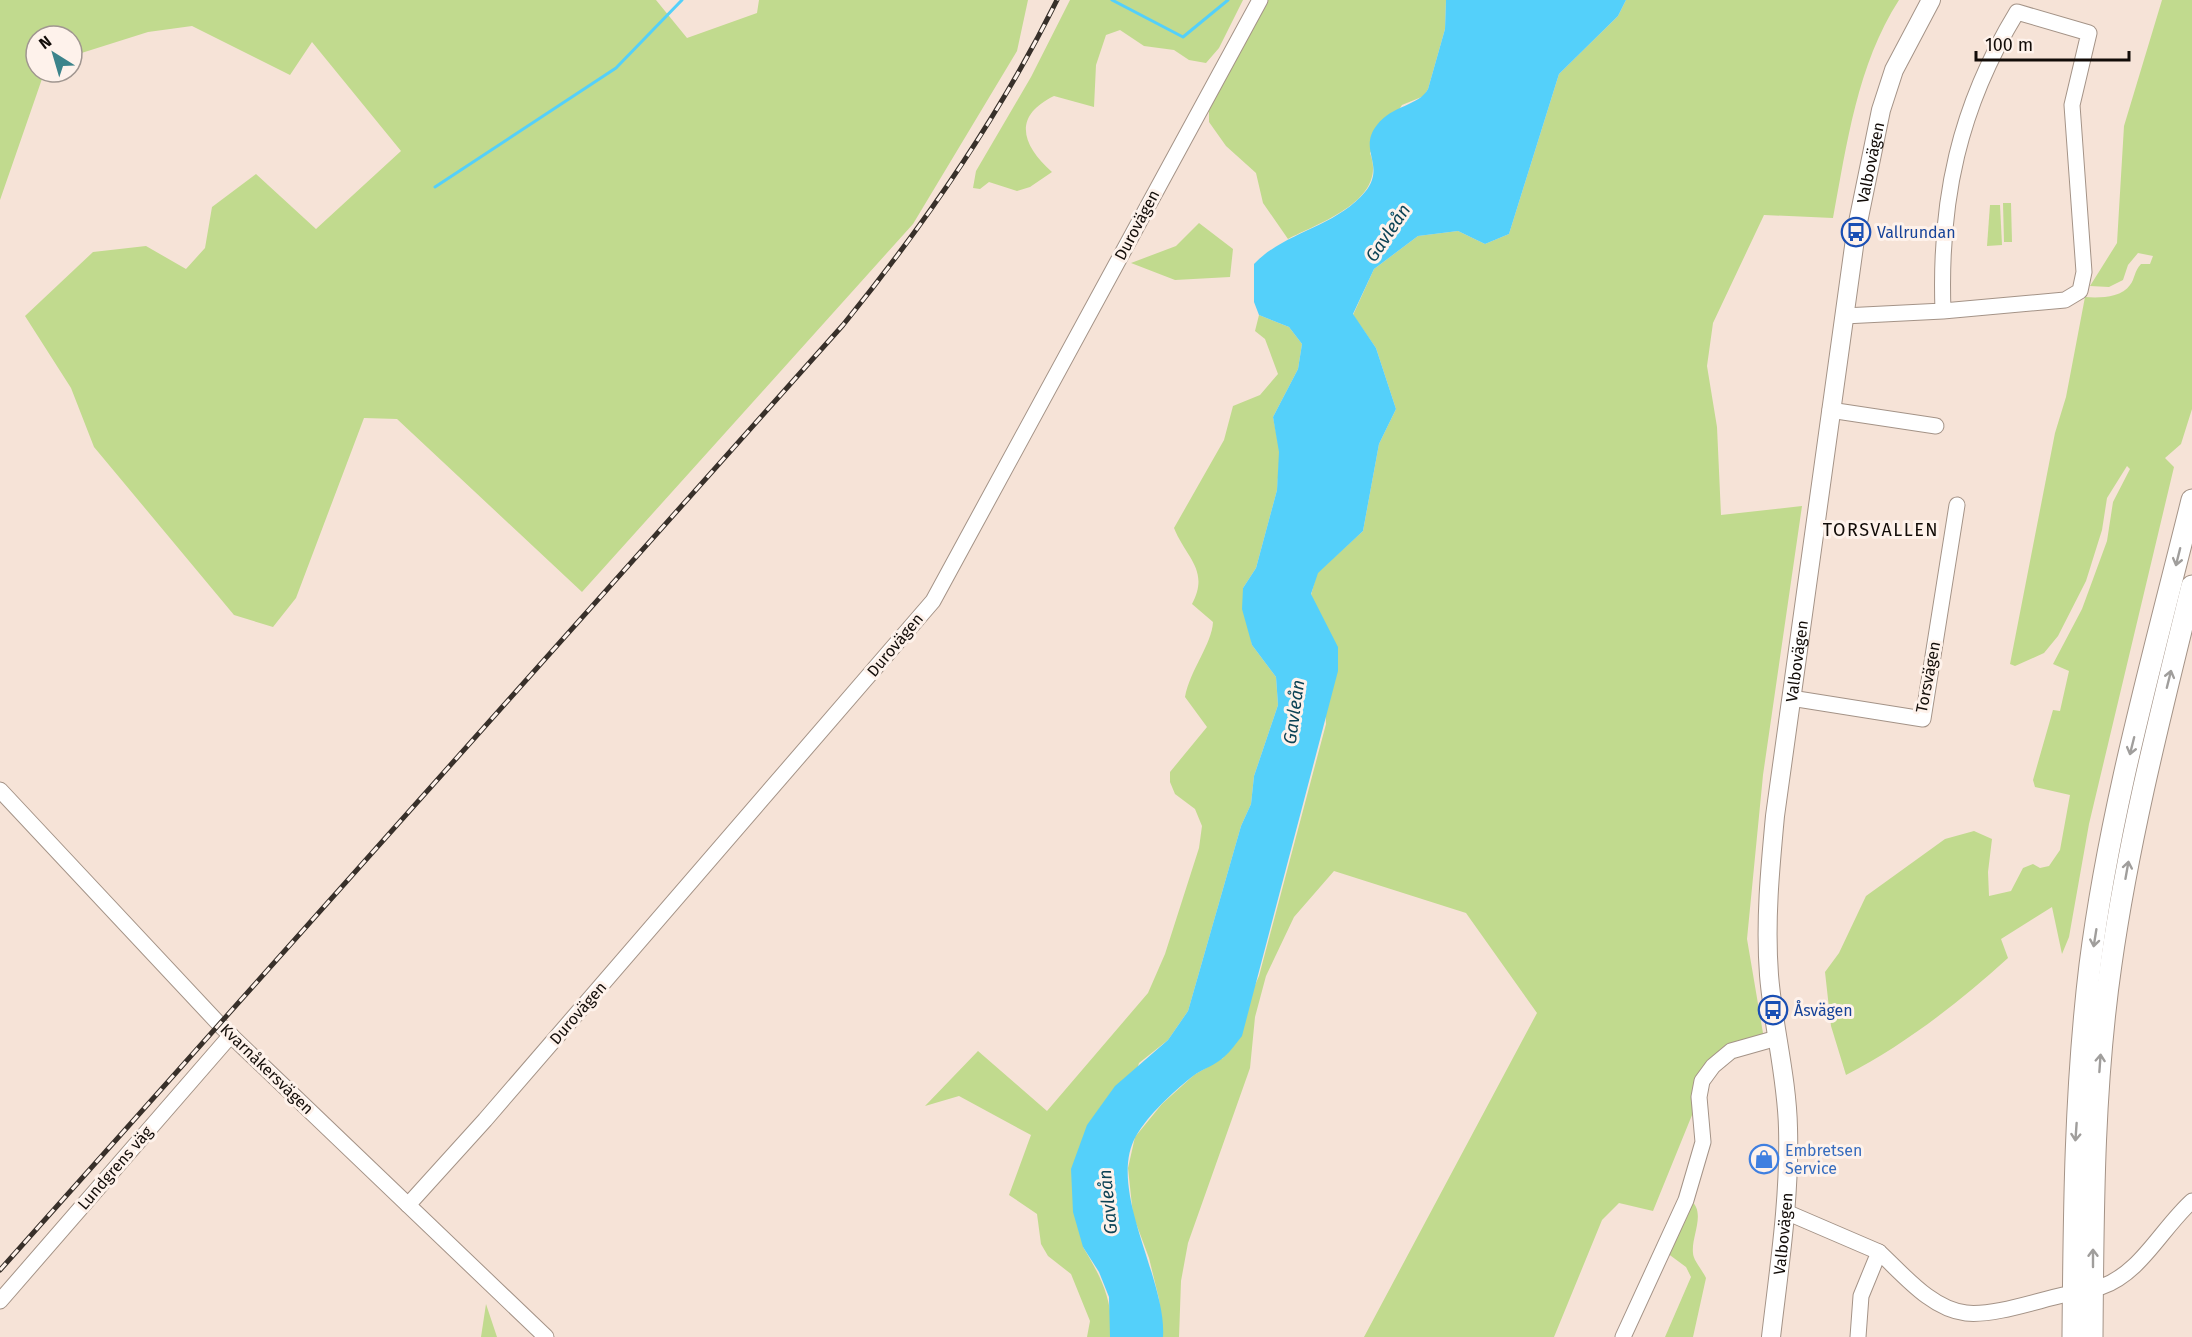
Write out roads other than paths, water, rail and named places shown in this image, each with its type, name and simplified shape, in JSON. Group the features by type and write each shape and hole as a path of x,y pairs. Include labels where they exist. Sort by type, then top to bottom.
{"highway":[{"path":"2073,1337 2074,1150 2091,963 2110,842 2126,768 2192,500"},
{"path":"2092,1337 2094,1148 2100,1051 2110,965 2131,845 2192,586"}],"main road":[{"name":"Valbovägen","path":"1771,1337 1786,1212 1788,1126 1769,975 1769,897 1775,816 1856,232 1881,110 1894,70 1931,0"}],"street":[{"name":"Durovägen","path":"408,1205 485,1120 933,601 1260,0"},
{"path":"1844,316 1943,311 2066,300 2080,291 2084,281 2072,105 2089,33 2021,6 1974,95 1952,169 1944,224 1943,311"},
{"path":"1830,410 1936,426"},
{"name":"Torsvägen","path":"1791,698 1923,719 1957,506"},
{"name":"Kvarnåkersvägen","path":"0,790 231,1035 546,1337"},
{"name":"Lundgrens väg","path":"0,1301 231,1035"},
{"path":"1623,1337 1686,1200 1704,1142 1699,1097 1702,1081 1713,1066 1731,1051 1777,1038"},
{"path":"2101,1287 2115,1282 2140,1260 2166,1226 2192,1201"},
{"path":"1786,1212 1879,1252 1934,1300 1966,1313 2063,1295"},
{"path":"1858,1337 1861,1296 1879,1252"}],"water":[{"name":"Gavleån","path":"1446,0 1626,0 1618,16 1559,74 1509,234 1485,244 1458,231 1418,236 1374,269 1353,314 1376,348 1396,409 1379,444 1363,531 1318,573 1311,594 1338,647 1338,671 1242,1036 1221,1060 1193,1076 1154,1112 1136,1136 1129,1157 1128,1182 1132,1208 1156,1289 1162,1314 1163,1337 1110,1337 1109,1297 1099,1272 1083,1247 1073,1212 1071,1169 1087,1125 1115,1086 1168,1040 1188,1011 1241,826 1251,804 1254,776 1278,705 1276,677 1252,645 1242,609 1243,588 1256,568 1277,490 1279,452 1273,417 1298,369 1302,344 1289,327 1259,315 1254,302 1254,264 1280,244 1340,214 1365,192 1373,174 1370,142 1377,125 1390,113 1424,95 1428,89 1445,29"}],"waterway":[{"path":"435,187 616,68 682,0"},
{"path":"1112,0 1183,37 1228,0"}],"railway":[{"path":"0,1270 843,325 903,248 959,168 1011,86 1057,0"}],"place":[{"name":"Vallrundan","path":"1856,232"},
{"name":"Åsvägen","path":"1773,1010"},
{"name":"Embretsen Service","path":"1764,1159"}],"district":[{"name":"TORSVALLEN","path":"1881,530"}]}
